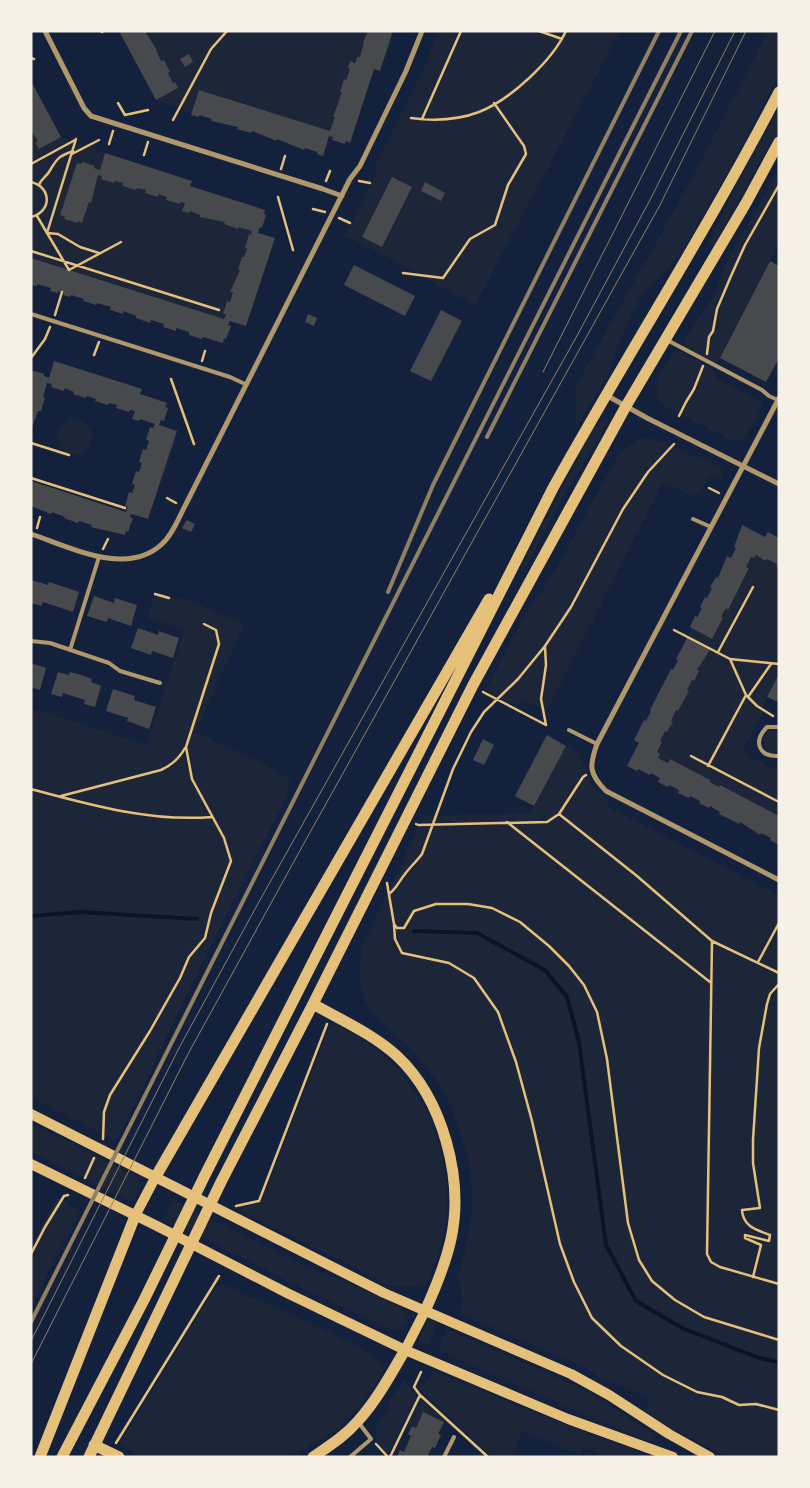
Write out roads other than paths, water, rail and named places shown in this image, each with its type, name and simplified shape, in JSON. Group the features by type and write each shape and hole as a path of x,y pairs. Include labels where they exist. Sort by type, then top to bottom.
{"main road":[{"path":"40,1457 135,1216 155,1178 606,394 720,200 779,92"},
{"path":"89,1457 220,1182 313,1004 473,685 626,406 746,203 779,142"},
{"path":"62,1457 144,1300 205,1175 553,488"},
{"path":"312,1457 338,1441 358,1422 376,1399 405,1350 425,1311 451,1239 454,1204 452,1168 446,1137 433,1106 417,1080 398,1057 370,1036 313,1004"},
{"path":"31,1114 384,1293 571,1374 610,1395 668,1434 710,1457"},
{"path":"31,1164 287,1293 405,1350 568,1419 673,1457"},
{"path":"94,1445 119,1457"}],"street":[{"path":"45,31 84,108 91,116 342,196"},
{"path":"31,534 115,560 147,554 163,544 186,504 350,179 360,166 406,71 422,31"},
{"path":"606,394 779,484"},
{"path":"778,399 597,744 590,761 592,773 597,782 606,791 779,880"}],"lane":[{"path":"31,314 230,377 245,384"},
{"path":"665,339 762,390 769,396 778,399"},
{"path":"693,519 711,527"},
{"path":"70,650 99,556"},
{"path":"31,641 50,643 160,683"},
{"path":"779,727 768,727 761,733 758,742 762,751 770,756 779,756"},
{"path":"569,730 597,744"},
{"path":"350,1457 371,1439 358,1422"},
{"path":"444,1457 454,1437"}],"waterway":[{"path":"31,916 81,912 197,919"},
{"path":"414,931 477,933 545,970 567,997 579,1042 606,1245 636,1301 682,1328 759,1358 779,1362"}],"tram line":[{"path":"543,372 715,31"},
{"path":"31,1341 179,1048 578,334 650,200 735,31"},
{"path":"31,1364 188,1054 660,205 746,31"}],"railway":[{"path":"388,592 433,485 659,31"},
{"path":"31,1322 681,31"},
{"path":"487,437 692,31"}]}
